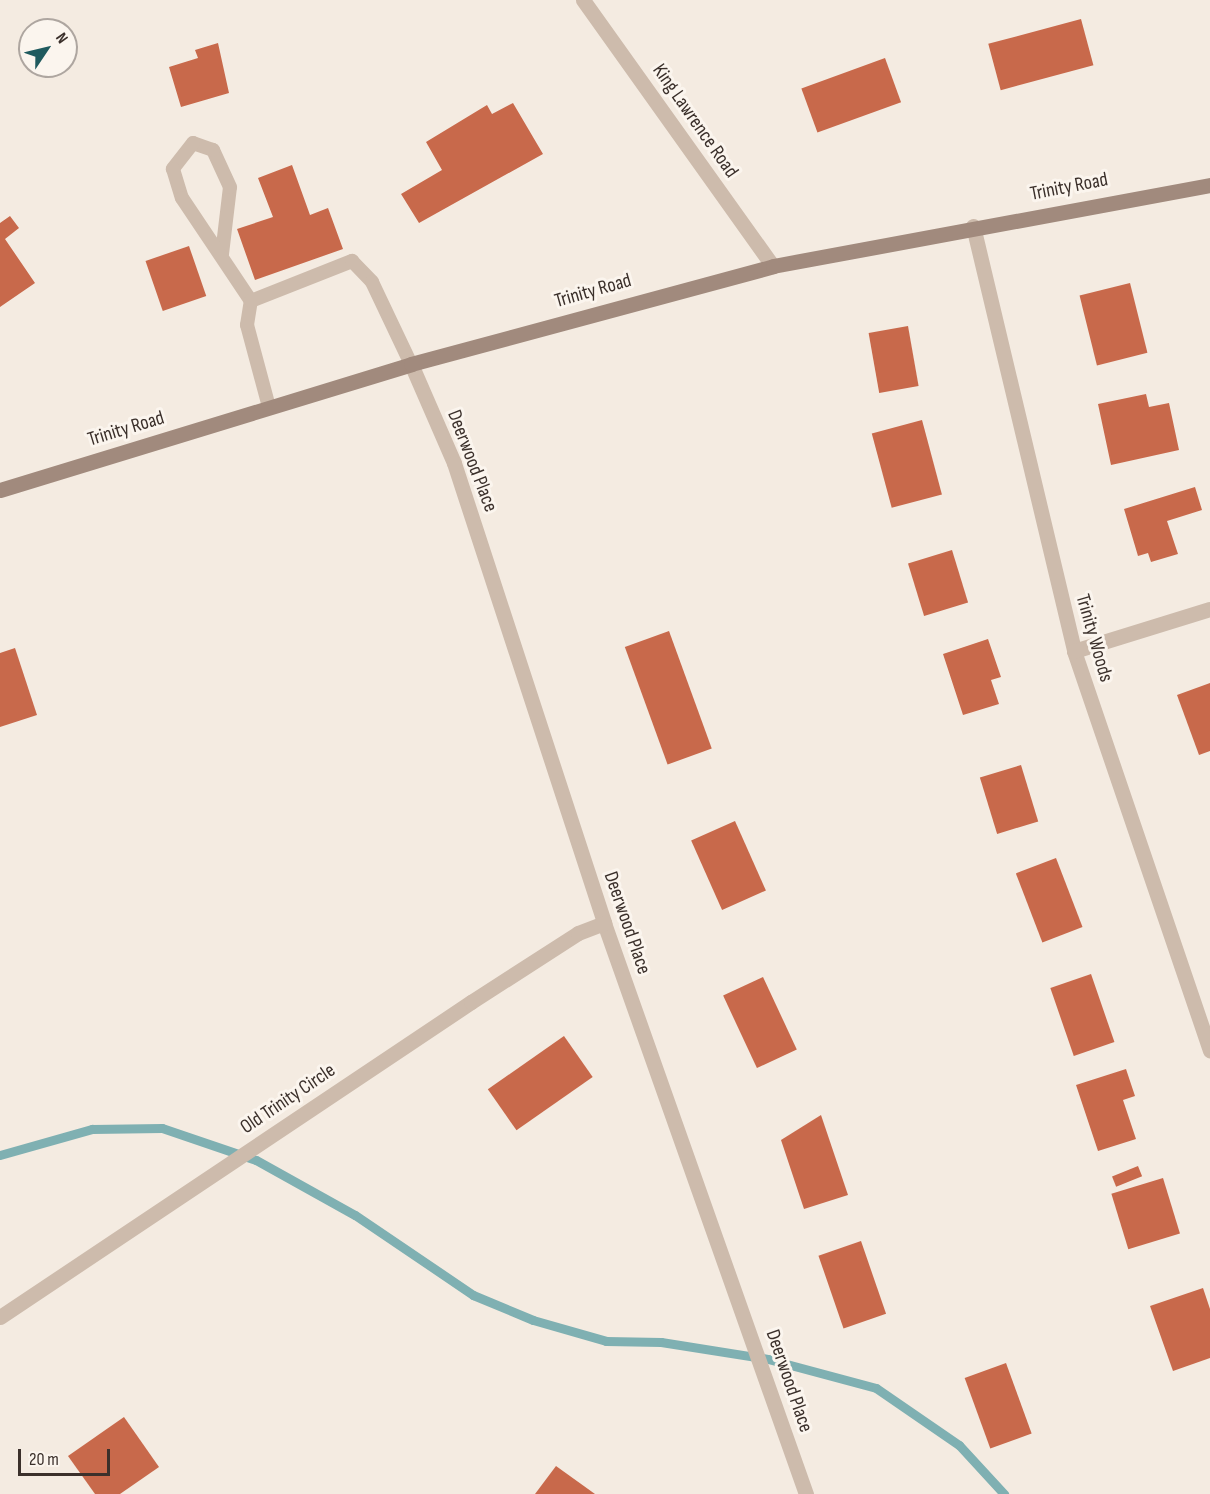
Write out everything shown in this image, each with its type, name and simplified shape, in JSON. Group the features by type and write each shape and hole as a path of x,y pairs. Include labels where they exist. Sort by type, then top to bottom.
{"main road":[{"name":"Trinity Road","path":"0,490 411,364 773,266 973,226 1210,185"}],"street":[{"name":"King Lawrence Road","path":"583,0 773,266"},
{"name":"Trinity Woods","path":"973,226 1074,651 1210,1051"},
{"name":"Deerwood Place","path":"411,364 454,463 603,922 806,1494"},
{"path":"1074,651 1210,609"},
{"name":"Old Trinity Circle","path":"0,1317 471,1002 603,922"}],"lane":[{"path":"222,254 230,187 213,150 193,143 172,169 182,198 222,254 251,302 247,325 269,408"},
{"path":"251,302 352,261 372,282 411,364"}],"building":[{"path":"1081,19 1093,65 1001,90 988,44"},
{"path":"218,43 229,93 181,107 169,67 198,58 195,50"},
{"path":"885,58 901,102 817,133 801,88"},
{"path":"513,103 543,154 419,223 401,194 442,170 426,142 487,105 492,114"},
{"path":"292,165 310,215 328,208 343,249 255,280 237,229 273,217 258,178"},
{"path":"10,216 19,228 5,239 35,283 0,307 0,223"},
{"path":"189,246 206,296 163,311 146,261"},
{"path":"1130,283 1147,353 1097,365 1080,296"},
{"path":"908,326 919,386 879,393 869,333"},
{"path":"1146,394 1149,407 1169,403 1179,450 1111,465 1098,404"},
{"path":"922,420 942,494 892,508 872,433"},
{"path":"1195,487 1202,510 1167,521 1178,554 1151,562 1148,553 1138,556 1124,509"},
{"path":"952,550 968,603 924,616 908,563"},
{"path":"669,631 712,748 668,765 625,647"},
{"path":"988,639 1001,677 991,680 999,704 963,715 943,654"},
{"path":"15,648 37,715 0,727 0,653"},
{"path":"1210,683 1210,751 1199,755 1177,695"},
{"path":"1021,765 1038,821 997,834 980,778"},
{"path":"735,821 766,890 722,910 691,841"},
{"path":"1056,858 1083,927 1042,942 1016,873"},
{"path":"1091,974 1114,1042 1074,1056 1050,988"},
{"path":"763,977 797,1050 757,1068 723,996"},
{"path":"564,1036 593,1077 516,1130 488,1089"},
{"path":"1126,1069 1135,1096 1123,1100 1136,1139 1098,1151 1076,1085"},
{"path":"821,1115 848,1195 804,1209 781,1140"},
{"path":"1138,1166 1142,1176 1116,1187 1112,1176"},
{"path":"1163,1178 1180,1233 1128,1249 1111,1194"},
{"path":"861,1241 886,1314 844,1328 818,1256"},
{"path":"1203,1288 1210,1309 1210,1358 1173,1371 1150,1306"},
{"path":"1006,1363 1032,1433 990,1449 965,1378"},
{"path":"124,1417 159,1467 120,1494 95,1494 68,1456"},
{"path":"556,1466 595,1494 535,1494"}],"waterway":[{"path":"0,1155 92,1129 162,1128 256,1160 355,1215 473,1295 533,1320 606,1341 661,1342 768,1359 876,1388 959,1445 1004,1494"}]}
